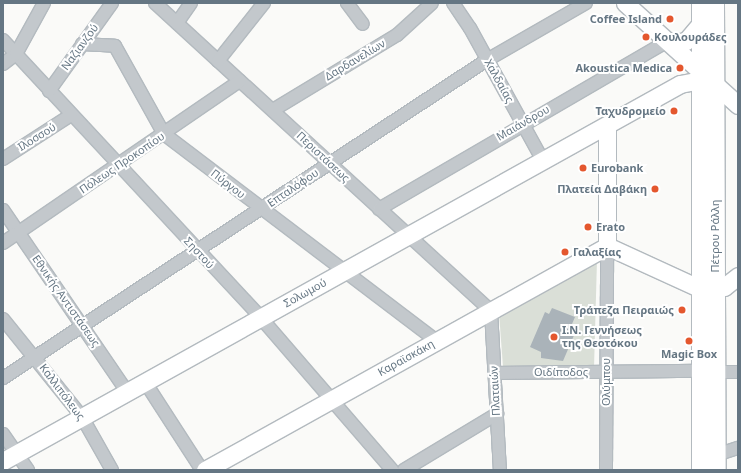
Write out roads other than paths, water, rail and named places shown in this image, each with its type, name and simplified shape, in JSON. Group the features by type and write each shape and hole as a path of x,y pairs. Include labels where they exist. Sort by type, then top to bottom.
{"main road":[{"name":"Πέτρου Ράλλη","path":"701,3 705,77 708,289 725,375 716,462"},
{"name":"Πέτρου Ράλλη","path":"705,77 714,3"},
{"name":"Πέτρου Ράλλη","path":"701,470 725,375"}],"street":[{"path":"3,64 16,54 44,3"},
{"name":"Ναζιανζού","path":"49,91 112,3"},
{"name":"Περιστάσεως","path":"155,3 491,311"},
{"path":"177,23 191,3"},
{"path":"218,61 264,3"},
{"path":"347,3 363,24"},
{"name":"Δαρδανελίων","path":"273,110 397,35 432,3"},
{"name":"Χαλδαίας","path":"453,3 487,60 543,161"},
{"name":"Επταλόφου","path":"3,378 36,358 83,324 261,210 330,162 487,60 586,3"},
{"path":"625,3 670,42 705,77 738,105"},
{"path":"670,42 686,41 701,23"},
{"name":"Σηστού","path":"3,40 117,166 261,318 329,401 392,470"},
{"name":"Μαιάνδρου","path":"379,209 522,123 670,42"},
{"name":"Πύργου","path":"82,44 115,46 164,134 261,210 437,341"},
{"path":"705,77 680,84 607,126 607,246 708,289 738,276"},
{"name":"Πόλεως Προκοπίου","path":"3,243 240,81"},
{"name":"Ιλοσσού","path":"3,159 71,115"},
{"name":"Σολωμού","path":"10,457 607,126"},
{"name":"Εθνικής Αντιστάσεως","path":"3,210 83,324 127,392"},
{"name":"Καραϊσκάκη","path":"203,470 607,246"},
{"name":"Ολύμπου","path":"606,470 607,246"},
{"name":"Πλαταιών","path":"491,311 500,470"},
{"name":"Καλλιπόλεως","path":"3,319 36,358 82,417 112,470"},
{"name":"Οιδίποδος","path":"494,373 606,372 725,375"},
{"path":"145,382 203,470"},
{"path":"404,470 497,414"},
{"path":"3,434 10,457 28,470"},
{"path":"716,462 738,448"}],"place":[{"name":"Coffee Island","path":"670,19"},
{"name":"Κουλουράδες","path":"646,37"},
{"name":"Akoustica Medica","path":"680,68"},
{"name":"Ταχυδρομείο","path":"674,111"},
{"name":"Eurobank","path":"583,168"},
{"name":"Πλατεία Δαβάκη","path":"655,189"},
{"name":"Erato","path":"588,227"},
{"name":"Γαλαξίας","path":"565,252"},
{"name":"Τράπεζα Πειραιώς","path":"682,310"},
{"name":"Ι.Ν. Γεννήσεως της Θεοτόκου","path":"554,337"},
{"name":"Magic Box","path":"689,341"}]}
